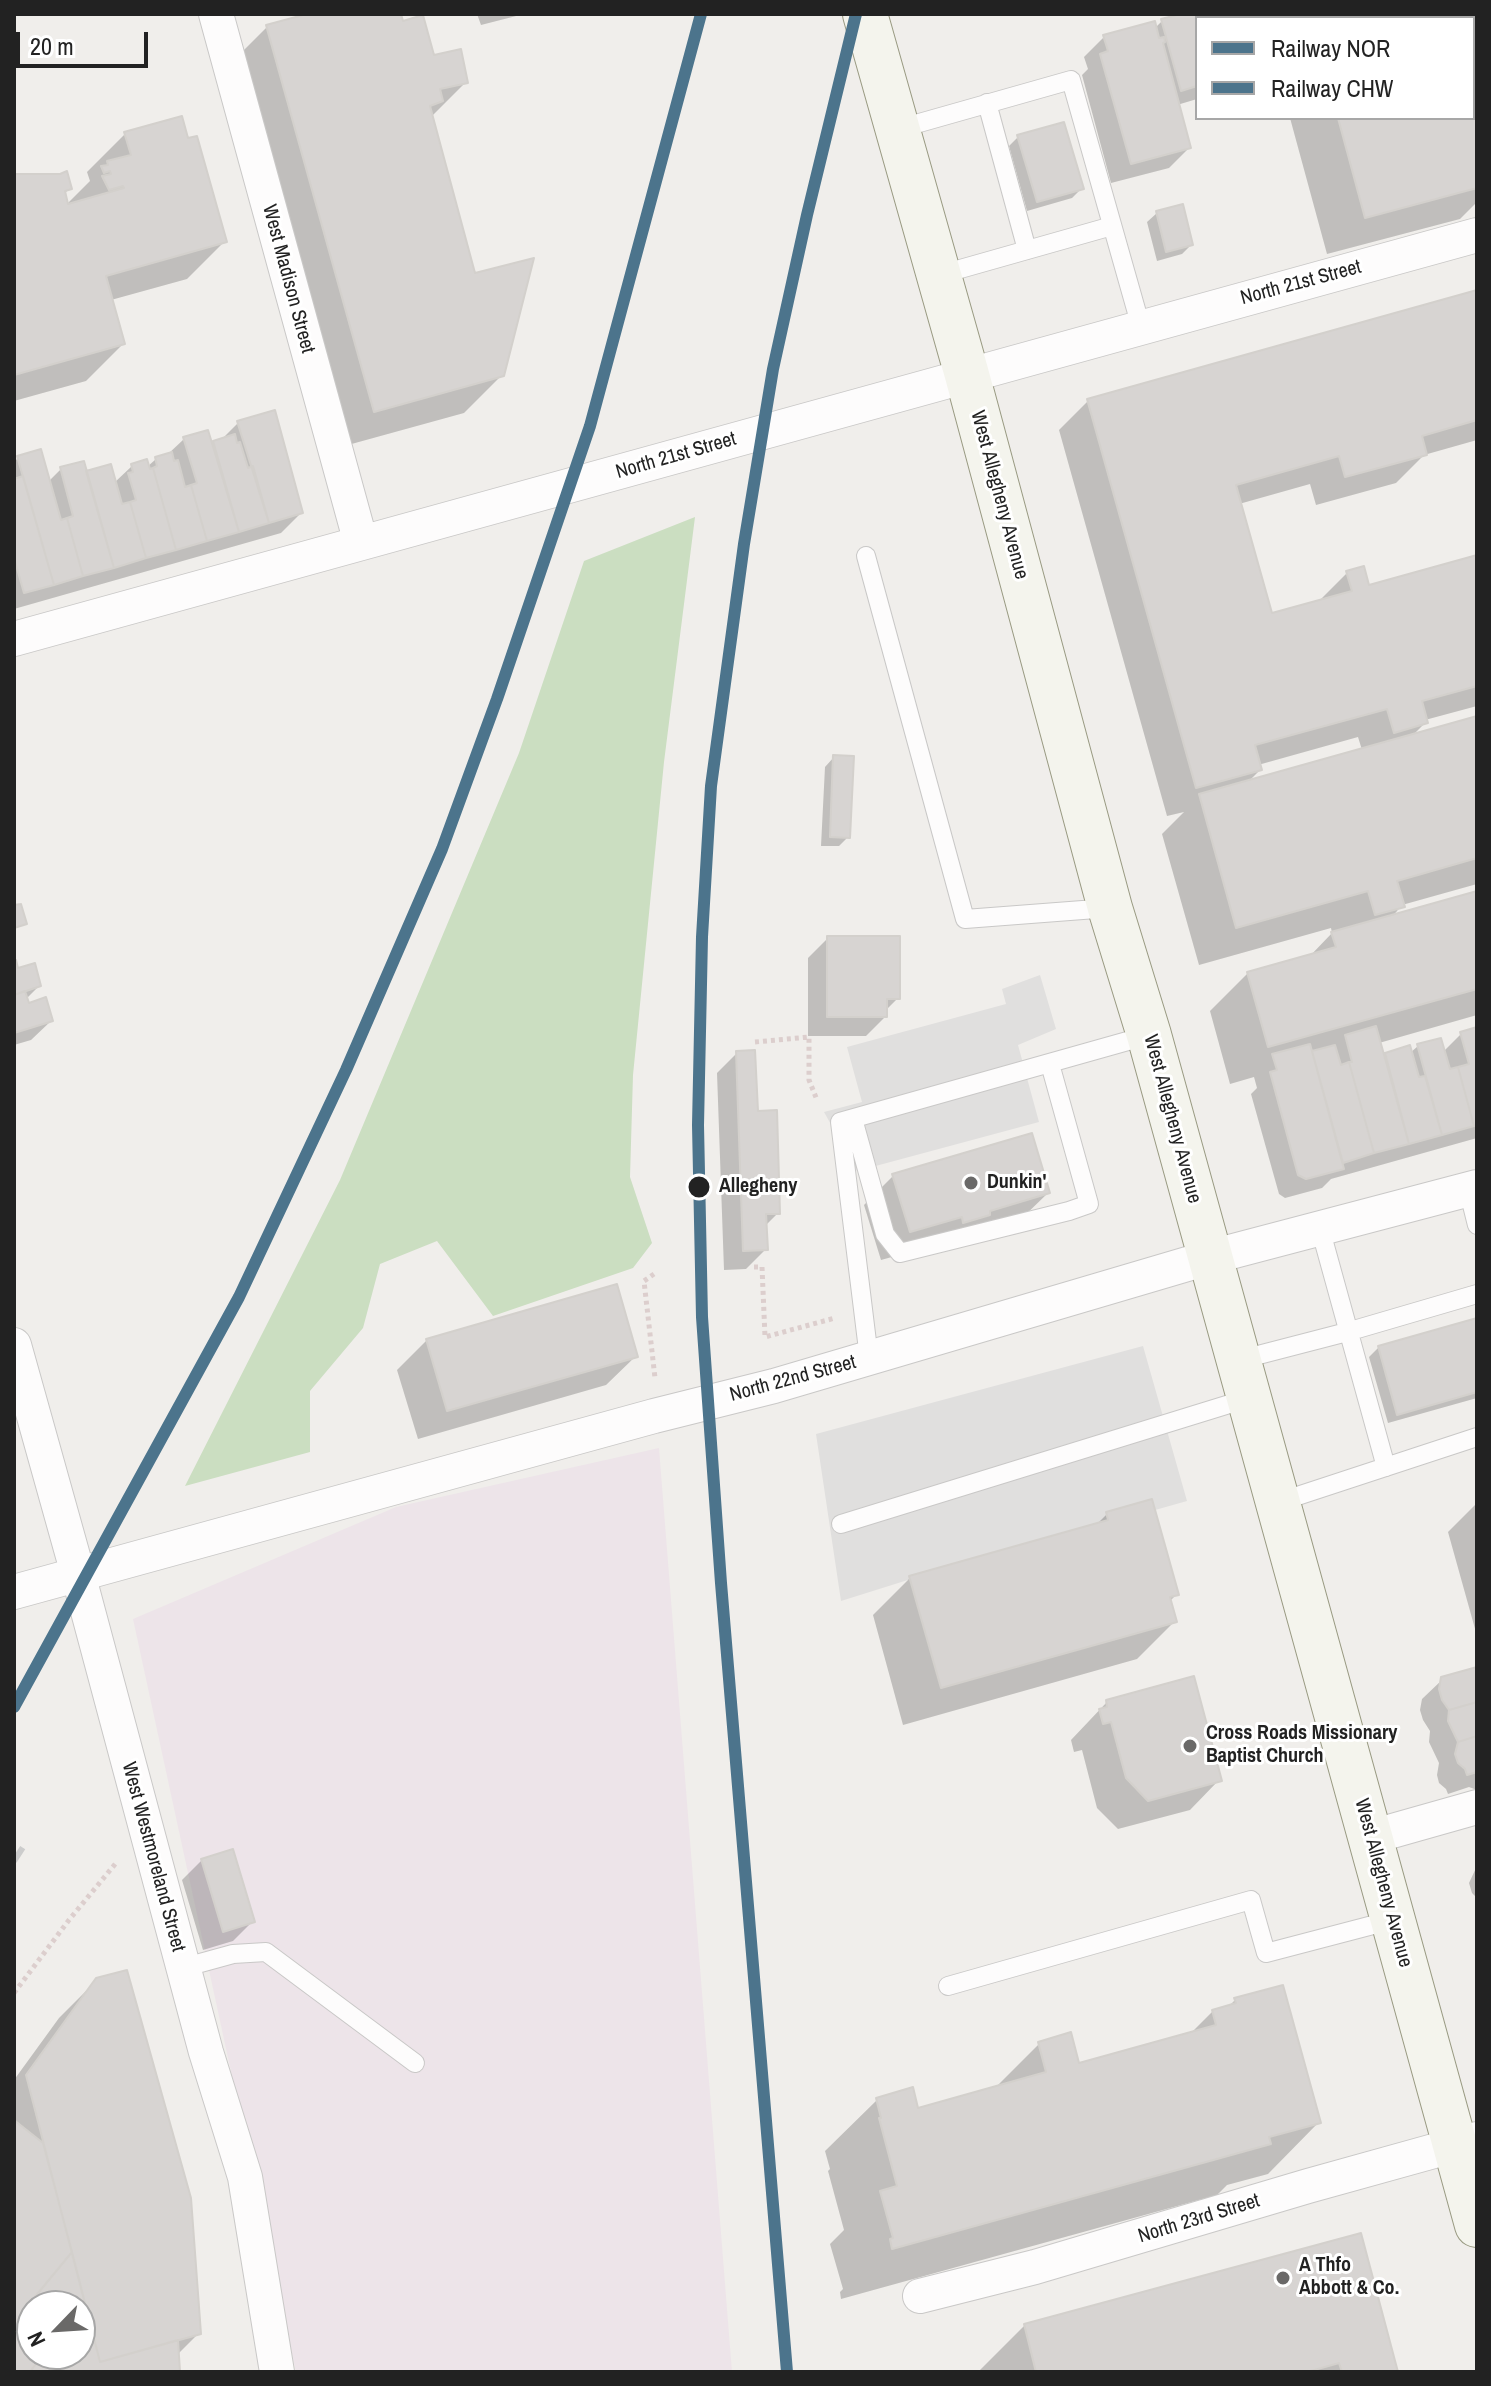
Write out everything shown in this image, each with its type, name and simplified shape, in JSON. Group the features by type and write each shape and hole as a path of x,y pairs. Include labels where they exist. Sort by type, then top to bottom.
{"main road":[{"name":"West Allegheny Avenue","path":"865,14 967,375 1110,908 1149,1035 1393,1920 1466,2142 1477,2225"}],"street":[{"name":"West Madison Street","path":"216,14 361,543"},
{"name":"North 21st Street","path":"14,639 1477,235"},
{"name":"North 22nd Street","path":"14,1592 654,1416 774,1386 1211,1257 1472,1188"},
{"name":"West Westmoreland Street","path":"14,1345 182,1968 245,2177 277,2372"},
{"path":"1371,1837 1477,1807"},
{"name":"North 23rd Street","path":"920,2296 1035,2267 1466,2142"}],"lane":[{"path":"898,129 1071,80 1141,327"},
{"path":"987,103 1027,250"},
{"path":"939,275 1112,226"},
{"path":"866,556 965,919 1110,908"},
{"path":"869,1358 840,1122 1149,1035"},
{"path":"853,1119 885,1234 900,1253 1069,1211 1089,1204 1050,1064"},
{"path":"1472,1188 1477,1225"},
{"path":"1320,1228 1386,1467"},
{"path":"841,1524 1244,1379 1347,1332 1477,1294"},
{"path":"1279,1502 1477,1437"},
{"path":"948,1986 1251,1900 1266,1953 1393,1920"},
{"path":"182,1968 233,1954 266,1952 415,2063"}],"path":[{"path":"755,1042 809,1037 809,1080"},
{"path":"754,1267 762,1267 765,1337 863,1310"},
{"path":"651,1356 644,1281 654,1274"},
{"path":"14,1993 112,1867 147,1836"}],"shaded area":[{"path":"1040,975 1056,1029 1018,1045 1039,1122 857,1171 824,1112 862,1102 847,1047 1006,1004 1002,989"},
{"path":"1143,1346 1187,1501 841,1601 816,1434"},
{"path":"659,1448 732,2372 296,2372 133,1619 396,1507"}],"green space":[{"path":"695,517 664,762 633,1075 630,1177 652,1243 633,1268 493,1316 437,1241 380,1264 363,1328 310,1391 310,1452 185,1486 340,1180 519,753 584,561"}],"building":[{"path":"307,14 401,14 403,21 423,15 434,55 461,49 468,83 440,89 443,101 430,106 475,273 534,258 504,376 374,412 266,25"},
{"path":"1181,14 1205,14 1195,16 1195,87 1181,91 1161,19"},
{"path":"1310,14 1456,16 1310,16"},
{"path":"1155,21 1159,38 1164,37 1191,148 1131,164 1100,54 1108,51 1103,35"},
{"path":"1475,90 1477,188 1365,218 1339,120 1475,120"},
{"path":"182,116 188,138 197,136 227,242 106,276 125,344 14,375 14,174 60,174 67,171 72,189 65,191 68,204 124,188 109,190 102,176 111,174 110,171 104,173 101,166 108,165 107,161 131,155 124,132"},
{"path":"1064,122 1084,189 1037,202 1017,135"},
{"path":"1183,204 1193,245 1166,252 1156,211"},
{"path":"1477,290 1477,420 1422,436 1427,455 1345,477 1339,456 1236,485 1272,613 1352,591 1346,571 1364,566 1369,585 1477,555 1477,686 1422,701 1428,723 1394,733 1387,709 1255,745 1262,770 1196,788 1087,399"},
{"path":"275,410 303,513 269,523 237,421"},
{"path":"208,430 239,532 207,541 191,485 197,483 183,437"},
{"path":"235,434 248,468 253,466 269,523 239,532 213,441"},
{"path":"41,449 61,520 67,518 83,576 54,585 17,456"},
{"path":"172,452 174,461 178,460 185,487 191,485 207,541 176,550 153,468 157,466 155,457"},
{"path":"147,459 150,469 153,468 176,550 146,558 130,502 136,500 128,473 133,472 131,464"},
{"path":"84,461 114,568 83,576 67,518 73,516 60,467"},
{"path":"111,464 122,504 130,502 146,558 114,568 86,471"},
{"path":"23,476 54,585 24,593 14,558 14,479"},
{"path":"1477,716 1477,858 1397,881 1405,907 1375,915 1368,891 1236,928 1199,794"},
{"path":"833,755 854,756 850,838 830,837"},
{"path":"1477,891 1477,989 1268,1047 1247,972 1336,947 1331,932"},
{"path":"21,904 27,924 14,928 14,905"},
{"path":"827,936 900,936 900,999 887,999 887,1017 827,1017"},
{"path":"16,960 18,968 35,963 41,986 14,995"},
{"path":"25,991 29,1003 46,997 53,1021 14,1033 14,995"},
{"path":"1376,1026 1409,1144 1374,1153 1349,1062 1352,1062 1345,1035"},
{"path":"1477,1027 1477,1125 1474,1126 1458,1067 1469,1064 1460,1032"},
{"path":"1441,1038 1450,1069 1458,1067 1474,1126 1442,1135 1417,1044"},
{"path":"1310,1044 1344,1169 1306,1179 1298,1175 1270,1072 1277,1070 1272,1054"},
{"path":"1335,1045 1341,1065 1349,1062 1374,1153 1343,1163 1312,1051"},
{"path":"1410,1045 1419,1077 1425,1076 1442,1135 1409,1144 1385,1053"},
{"path":"755,1050 758,1111 777,1110 780,1214 766,1214 768,1250 743,1251 736,1051"},
{"name":"Dunkin'","path":"1032,1133 1050,1193 990,1211 990,1215 963,1223 962,1217 910,1232 892,1174"},
{"path":"617,1284 638,1357 447,1411 426,1339"},
{"path":"1477,1318 1477,1392 1397,1415 1378,1346"},
{"path":"1152,1499 1179,1595 1170,1597 1177,1622 941,1688 909,1576 1108,1520 1106,1512"},
{"path":"1477,1667 1477,1702 1449,1710 1439,1689 1441,1677"},
{"path":"1194,1676 1222,1781 1148,1801 1126,1778 1111,1722 1103,1724 1099,1709 1107,1707 1106,1700"},
{"path":"1477,1702 1477,1736 1458,1742 1448,1721 1449,1710"},
{"path":"1477,1736 1477,1772 1467,1775 1455,1754 1458,1742"},
{"path":"233,1849 255,1922 223,1932 201,1859"},
{"path":"127,1970 191,2198 201,2334 100,2362 96,2346 96,2290 81,2290 26,2075 96,1978"},
{"path":"1283,1985 1321,2123 1269,2137 1271,2144 892,2249 890,2239 893,2238 880,2191 897,2186 876,2098 913,2087 918,2108 1046,2072 1038,2042 1071,2032 1079,2063 1216,2025 1212,2010 1236,2003 1234,1998"},
{"path":"14,2120 43,2143 72,2252 41,2290 16,2290 16,2370 31,2370 14,2372"},
{"name":"A Thfo Abbott & Co.","path":"1361,2233 1398,2372 1342,2372 1339,2363 1307,2372 1036,2372 1024,2324"},
{"path":"72,2252 82,2290 41,2290"},
{"path":"178,2340 180,2372 30,2372 96,2370 96,2346 100,2362"}],"railway":[{"path":"14,1861 27,1841"}],"rail line":[{"name":"CHW","path":"14,1707 239,1297 346,1070 442,849 590,426 701,14"},
{"name":"NOR","path":"787,2372 721,1583 702,1317 698,1125 702,937 711,786 744,544 773,369 856,14"}],"place":[{"name":"Dunkin'","path":"971,1183"},
{"name":"Allegheny","path":"699,1187"},
{"name":"Cross Roads Missionary Baptist Church","path":"1190,1746"},
{"name":"A Thfo Abbott & Co.","path":"1283,2278"}]}
